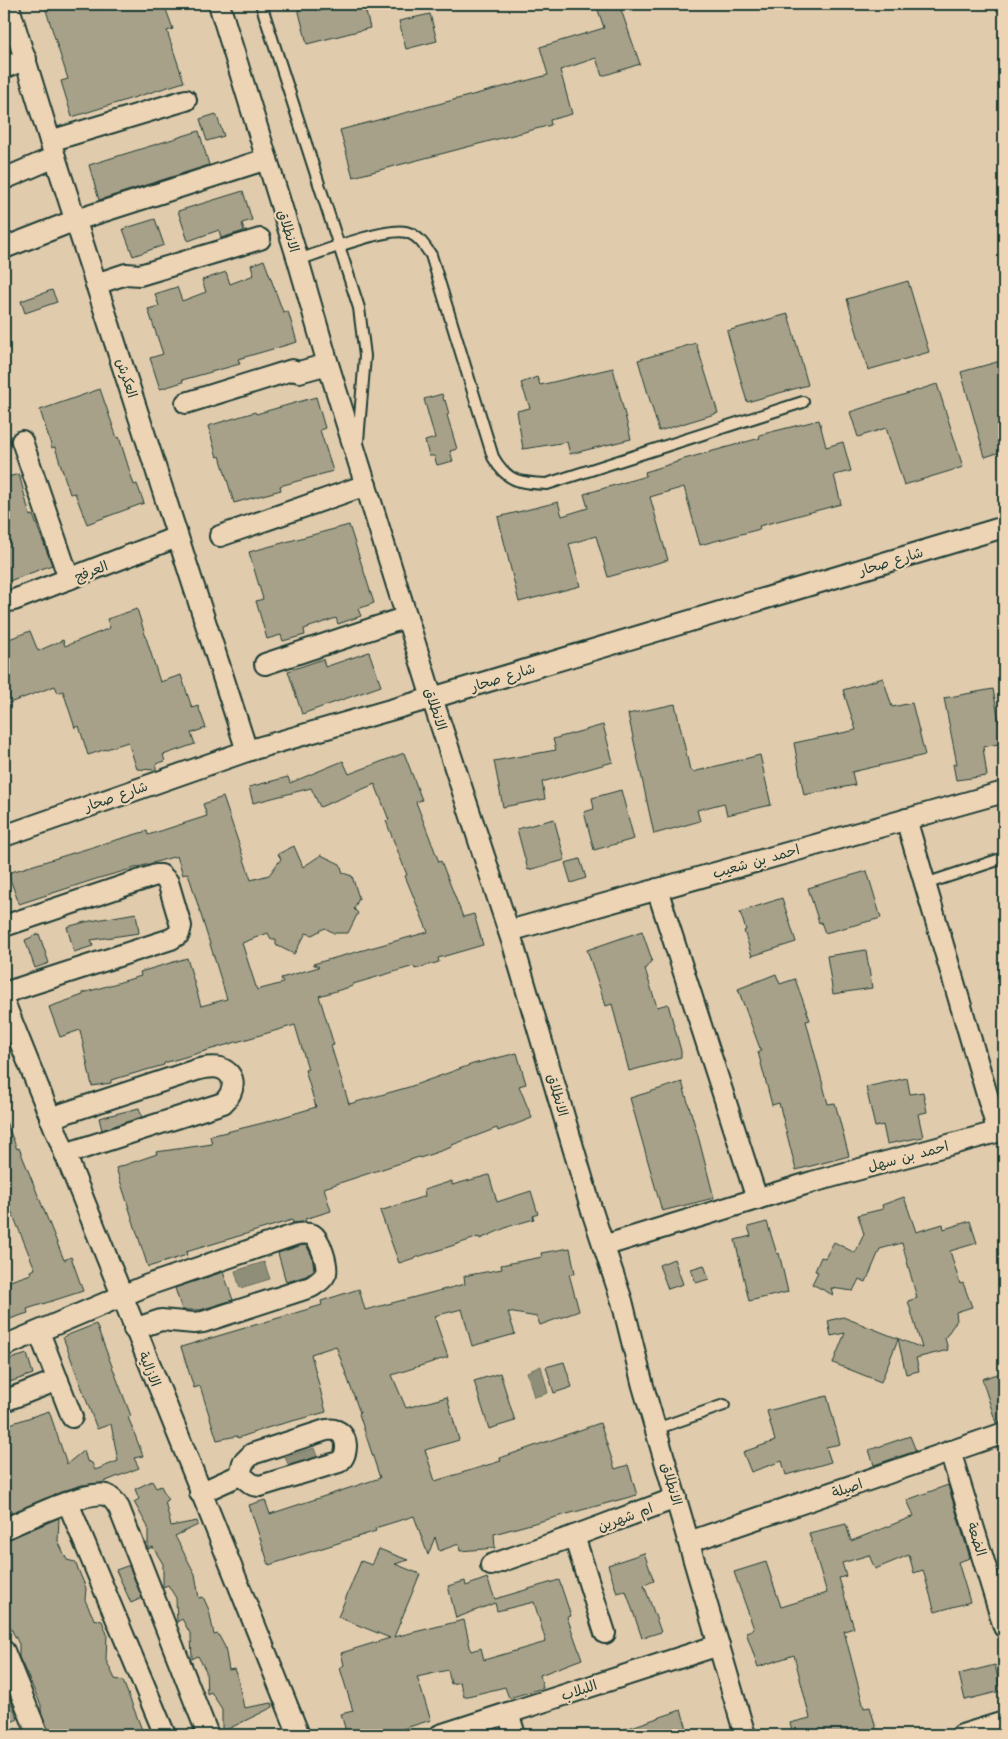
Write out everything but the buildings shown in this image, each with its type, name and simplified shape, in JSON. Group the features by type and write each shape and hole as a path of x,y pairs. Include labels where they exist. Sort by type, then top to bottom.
{"street":[{"name":"العكرش","path":"8,4 247,751"},
{"name":"الانطلاق","path":"219,4 298,260 326,358 432,698 509,930 603,1246 622,1301 656,1429 745,1735"},
{"path":"4,68 26,59"},
{"path":"4,178 53,149 186,100"},
{"path":"4,248 76,220 267,159"},
{"path":"98,288 130,283 140,275 260,239"},
{"path":"186,403 292,370 298,361 326,358"},
{"path":"22,441 70,579"},
{"path":"220,536 366,485"},
{"name":"شارع صحار","path":"4,836 247,751 432,698 1004,527"},
{"name":"العرفج","path":"4,602 70,579 177,537"},
{"path":"265,664 407,617"},
{"name":"احمد بن شعيب","path":"509,930 1004,792"},
{"path":"906,819 1001,1131"},
{"path":"4,926 156,875 161,875 168,882 180,926 179,934 171,939 4,993"},
{"path":"657,889 758,1199"},
{"name":"الازالية","path":"4,1002 299,1735"},
{"path":"50,1118 209,1067 221,1068 228,1074 233,1083 230,1097 223,1103 65,1154"},
{"name":"احمد بن سهل","path":"603,1246 812,1182 1001,1131"},
{"path":"4,1346 148,1285 297,1234 310,1234 318,1240 326,1266 326,1274 320,1282 311,1287 203,1322 161,1320 134,1329"},
{"path":"39,1332 72,1417"},
{"path":"4,1401 58,1380"},
{"path":"326,1430 340,1432 345,1441 347,1453 344,1459 339,1462 260,1486 253,1485 240,1475 243,1463 252,1454 326,1430"},
{"name":"اصيلة","path":"689,1542 1004,1433"},
{"name":"الضعة","path":"950,1451 1004,1627"},
{"path":"200,1493 240,1475"},
{"path":"4,1529 91,1495 100,1494 114,1500 119,1508 208,1735"},
{"name":"ام شهرين","path":"491,1565 676,1498"},
{"path":"68,1504 165,1735"},
{"path":"574,1536 605,1633"},
{"name":"اللبلاب","path":"440,1735 484,1728 508,1713 719,1645"},
{"path":"4,1651 38,1735"},
{"path":"508,1713 516,1735"},
{"path":"962,1735 1004,1722"}],"lane":[{"name":"الانطلاق","path":"261,4 359,308 364,340 365,372 359,415 358,459"},
{"path":"298,260 338,246 393,231 411,234 424,244 431,255 493,457 500,470 511,479 528,484 547,484 803,402"},
{"path":"925,884 1004,858"},
{"path":"656,1429 724,1405"}],"shaded area":[{"path":"264,1262 270,1279 240,1288 235,1271"},
{"path":"541,1366 548,1393 534,1397 527,1372"},
{"path":"314,1448 319,1462 291,1471 285,1457"}]}
